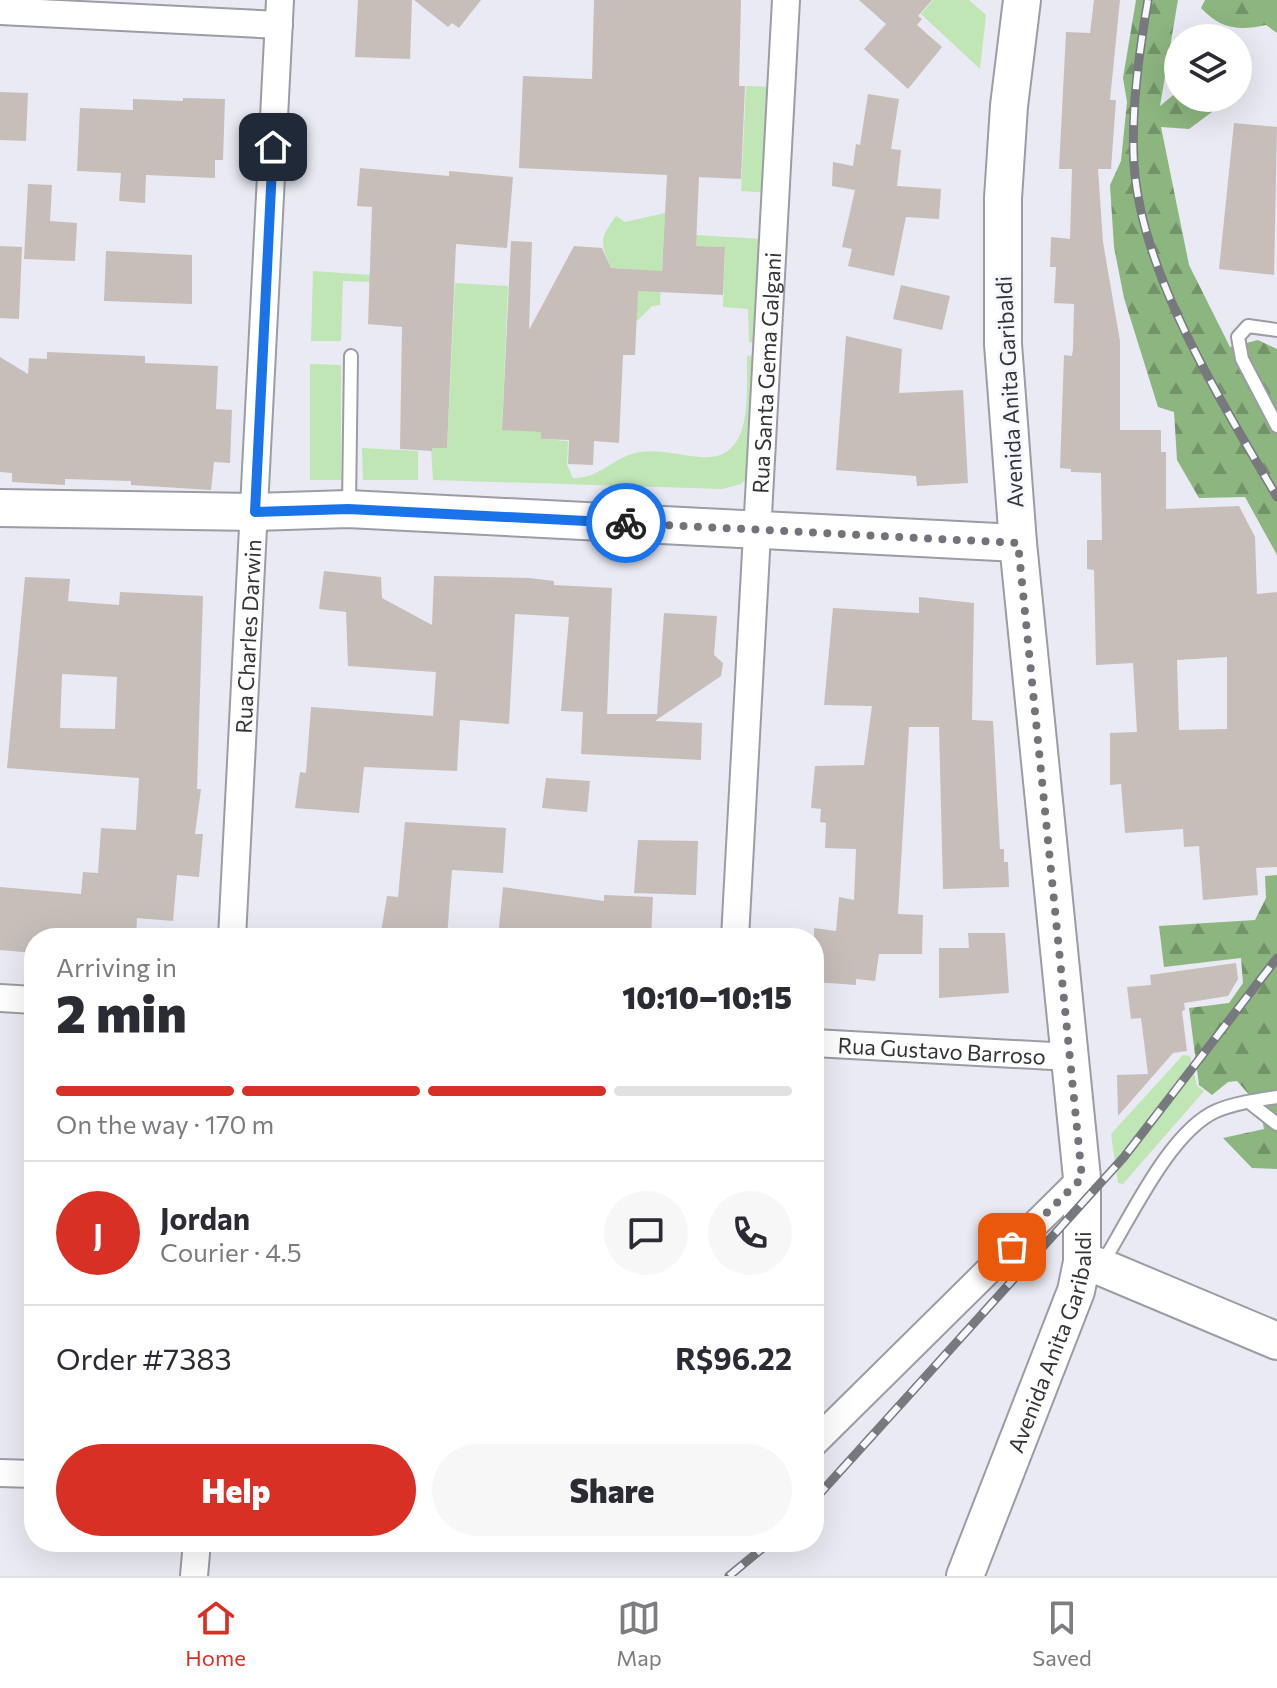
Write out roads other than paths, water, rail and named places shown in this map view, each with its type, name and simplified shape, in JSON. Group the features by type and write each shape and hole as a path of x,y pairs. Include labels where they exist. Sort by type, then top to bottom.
{"main road":[{"name":"Avenida Anita Garibaldi","path":"965,1576 1091,1264 1018,543 1002,279 1009,106 1022,0"},
{"path":"0,508 255,512 348,509 1018,543"},
{"path":"1091,1264 1277,1341"}],"street":[{"name":"Rua Santa Gema Galgani","path":"736,928 786,0"},
{"path":"0,11 280,13"},
{"name":"Rua Charles Darwin","path":"233,928 280,13"},
{"path":"0,998 24,999"},
{"name":"Rua Gustavo Barroso","path":"824,1044 1070,1057"},
{"path":"824,1433 1082,1178"},
{"path":"0,1473 24,1474"},
{"path":"194,1576 196,1552"}],"lane":[{"path":"1277,330 1248,326 1238,337 1242,359 1277,426"},
{"path":"348,509 351,356"},
{"path":"1091,1264 1194,1126 1216,1111 1277,1097"},
{"path":"1249,1102 1277,1124"}],"railway":[{"path":"1148,0 1134,123 1134,164 1140,206 1152,250 1188,336 1209,379 1277,497"},
{"path":"824,1489 1124,1157 1277,958"},
{"path":"729,1576 758,1552"}]}
